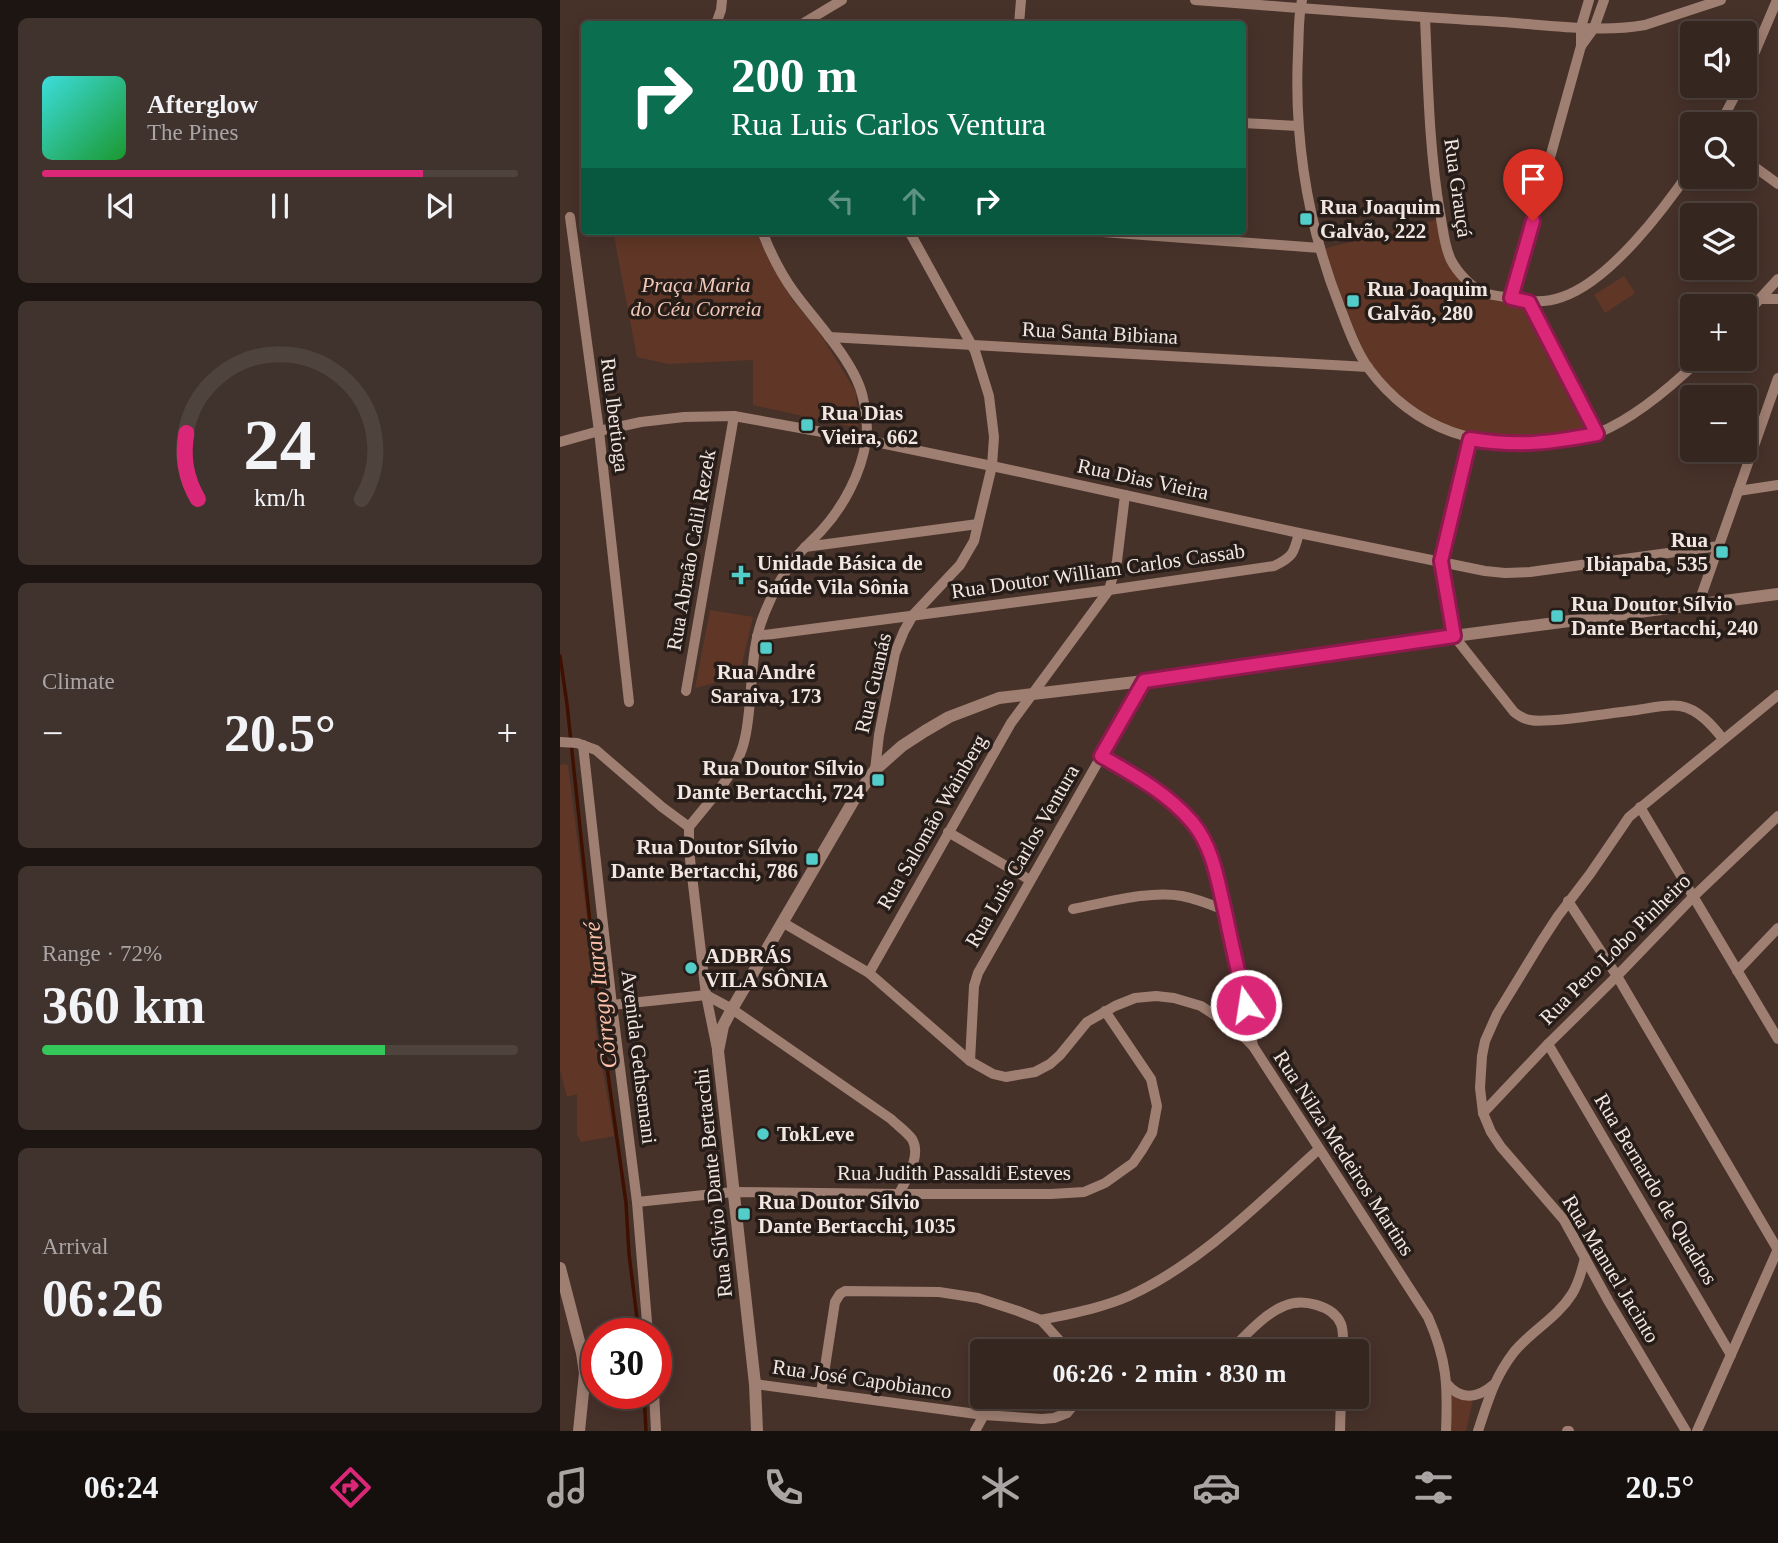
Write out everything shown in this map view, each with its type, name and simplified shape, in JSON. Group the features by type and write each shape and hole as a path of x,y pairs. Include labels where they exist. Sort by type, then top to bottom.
{"street":[{"path":"717,21 722,0"},
{"path":"807,21 842,0"},
{"path":"1019,21 1021,0"},
{"path":"1195,0 1301,4 1425,18 1594,28 1645,25 1721,0"},
{"path":"1511,298 1581,46 1581,27 1589,0"},
{"path":"1581,46 1594,28 1604,0"},
{"path":"1757,47 1777,0"},
{"path":"1301,4 1297,76 1298,127 1304,176 1320,248 1329,280 1350,332 1368,367 1396,397 1416,414 1438,427 1470,439 1517,445 1597,434 1642,408 1687,371"},
{"name":"Rua Grauçá","path":"1425,18 1435,183 1444,237 1450,259 1472,285 1483,293 1529,302 1560,298 1576,291 1620,257 1680,184"},
{"path":"1246,122 1298,127"},
{"path":"1757,169 1778,184"},
{"name":"Rua Ibertioga","path":"570,217 599,431 629,702"},
{"path":"718,1051 706,995 689,850 689,827 736,764 745,738 757,636 764,614 792,563 839,508 853,484 866,440 863,395 851,369 792,290 764,235"},
{"name":"Rua Guanás","path":"875,769 895,653 913,614 960,565 974,541 992,466 994,437 989,396 975,351 911,235"},
{"path":"1143,235 1320,248"},
{"path":"1757,303 1778,279"},
{"path":"1761,299 1778,299"},
{"path":"1529,302 1597,434"},
{"name":"Rua Santa Bibiana","path":"829,337 1368,367"},
{"path":"1698,605 1778,378"},
{"name":"Rua Dias Vieira","path":"560,442 652,421 734,416 866,440 1495,572 1530,572 1719,546"},
{"name":"Rua Abraão Calil Rezek","path":"686,691 734,416"},
{"path":"1470,439 1441,561 1454,636 1514,712 1531,721 1681,706 1698,713 1723,738"},
{"path":"1738,491 1778,485"},
{"path":"1109,590 1125,495"},
{"path":"804,547 978,524"},
{"name":"Rua Doutor William Carlos Cassab","path":"757,636 1274,566 1288,560 1294,552 1299,533"},
{"name":"Rua Salomão Wainberg","path":"869,973 1011,723 1109,590"},
{"name":"Rua Sílvio Dante Bertacchi","path":"757,1431 755,1384 718,1051 723,1026 855,797 875,769 902,746 949,717 999,698 1144,681 1454,636 1778,594"},
{"name":"Rua Luis Carlos Ventura","path":"970,1061 974,986 985,958 1144,681"},
{"name":"Rua Manuel Jacinto","path":"1686,1431 1564,1220 1491,1132 1483,1113 1480,1071 1488,1034 1497,1014 1568,901 1629,817 1778,695"},
{"path":"560,742 580,744 596,750 689,827"},
{"name":"Avenida Gethsemani","path":"580,744 637,1202 647,1318"},
{"path":"1101,756 1152,787 1194,824 1213,861 1253,1046"},
{"path":"1640,807 1778,1040"},
{"name":"Rua Pero Lobo Pinheiro","path":"1483,1113 1693,897 1778,816"},
{"path":"948,832 1030,880"},
{"path":"1073,909 1161,895 1180,895 1224,909"},
{"path":"1568,901 1617,976 1778,1249 1698,1431"},
{"name":"Rua Nilza Medeiros Martins","path":"782,922 869,973 970,1061 993,1074 1006,1077 1035,1072 1050,1064 1087,1022 1105,1010 1135,998 1174,998 1200,1006 1236,1029 1253,1046 1428,1317 1442,1355 1447,1384 1446,1431"},
{"path":"1737,971 1778,928"},
{"path":"612,1005 706,995 732,1009 891,1119 911,1138 915,1156 899,1194"},
{"name":"Rua Judith Passaldi Esteves","path":"637,1202 733,1192 1084,1192 1105,1183 1133,1163 1152,1133 1157,1106 1152,1079 1105,1010"},
{"name":"Rua Bernardo de Quadros","path":"1548,1044 1731,1355"},
{"path":"1041,1320 1128,1297 1181,1267 1230,1229 1318,1150"},
{"path":"1478,1431 1493,1385 1503,1368 1517,1349 1554,1316 1572,1294 1585,1258"},
{"path":"560,1268 585,1373 579,1431"},
{"path":"821,1393 835,1302 845,1290 939,1292 978,1298 1041,1320 1058,1339"},
{"path":"1242,1339 1256,1325 1285,1305 1303,1302 1320,1306 1335,1314 1342,1325 1343,1339"},
{"name":"Rua José Capobianco","path":"755,1384 984,1415 1042,1419 1054,1418 1071,1409"},
{"path":"1447,1384 1452,1390 1468,1397 1481,1394 1493,1385"},
{"path":"655,1409 656,1431"},
{"path":"1340,1431 1341,1409"},
{"path":"975,1431 984,1415"}],"green space":[{"path":"1440,219 1453,267 1489,297 1505,302 1529,303 1596,433 1563,440 1470,438 1409,407 1369,367 1323,249"},
{"name":"Praça Maria do Céu Correia","path":"614,235 757,235 791,298 819,332 856,392 858,428 753,405 753,360 668,364 637,357"},
{"path":"1624,276 1635,293 1605,313 1594,295"},
{"path":"710,610 753,617 739,676 695,688"},
{"path":"560,765 568,765 589,934 596,1030 614,1136 581,1142 577,1134 577,1094 567,1097 560,1070"},
{"path":"1452,1392 1473,1399 1466,1431 1450,1431"}],"waterway":[{"name":"Córrego Itararé","path":"560,656 600,1018 626,1203 637,1318"},
{"name":"Córrego Itararé","path":"645,1409 646,1431"}],"place":[{"name":"Rua Joaquim Galvão, 222","path":"1306,219"},
{"name":"Rua Joaquim Galvão, 280","path":"1353,301"},
{"name":"Rua Dias Vieira, 662","path":"807,425"},
{"name":"Rua Ibiapaba, 535","path":"1722,552"},
{"name":"Unidade Básica de Saúde Vila Sônia","path":"741,575"},
{"name":"Rua Doutor Sílvio Dante Bertacchi, 240","path":"1557,616"},
{"name":"Rua André Saraiva, 173","path":"766,648"},
{"name":"Rua Doutor Sílvio Dante Bertacchi, 724","path":"878,780"},
{"name":"Rua Doutor Sílvio Dante Bertacchi, 786","path":"812,859"},
{"name":"ADBRÁS VILA SÔNIA","path":"691,968"},
{"name":"TokLeve","path":"763,1134"},
{"name":"Rua Doutor Sílvio Dante Bertacchi, 1035","path":"744,1214"}],"route":[{"path":"1246,1005 1213,861 1194,824 1179,808 1144,781 1101,756 1144,681 1454,636 1441,561 1470,439 1517,445 1597,434 1529,302 1511,298 1533,221"}]}
